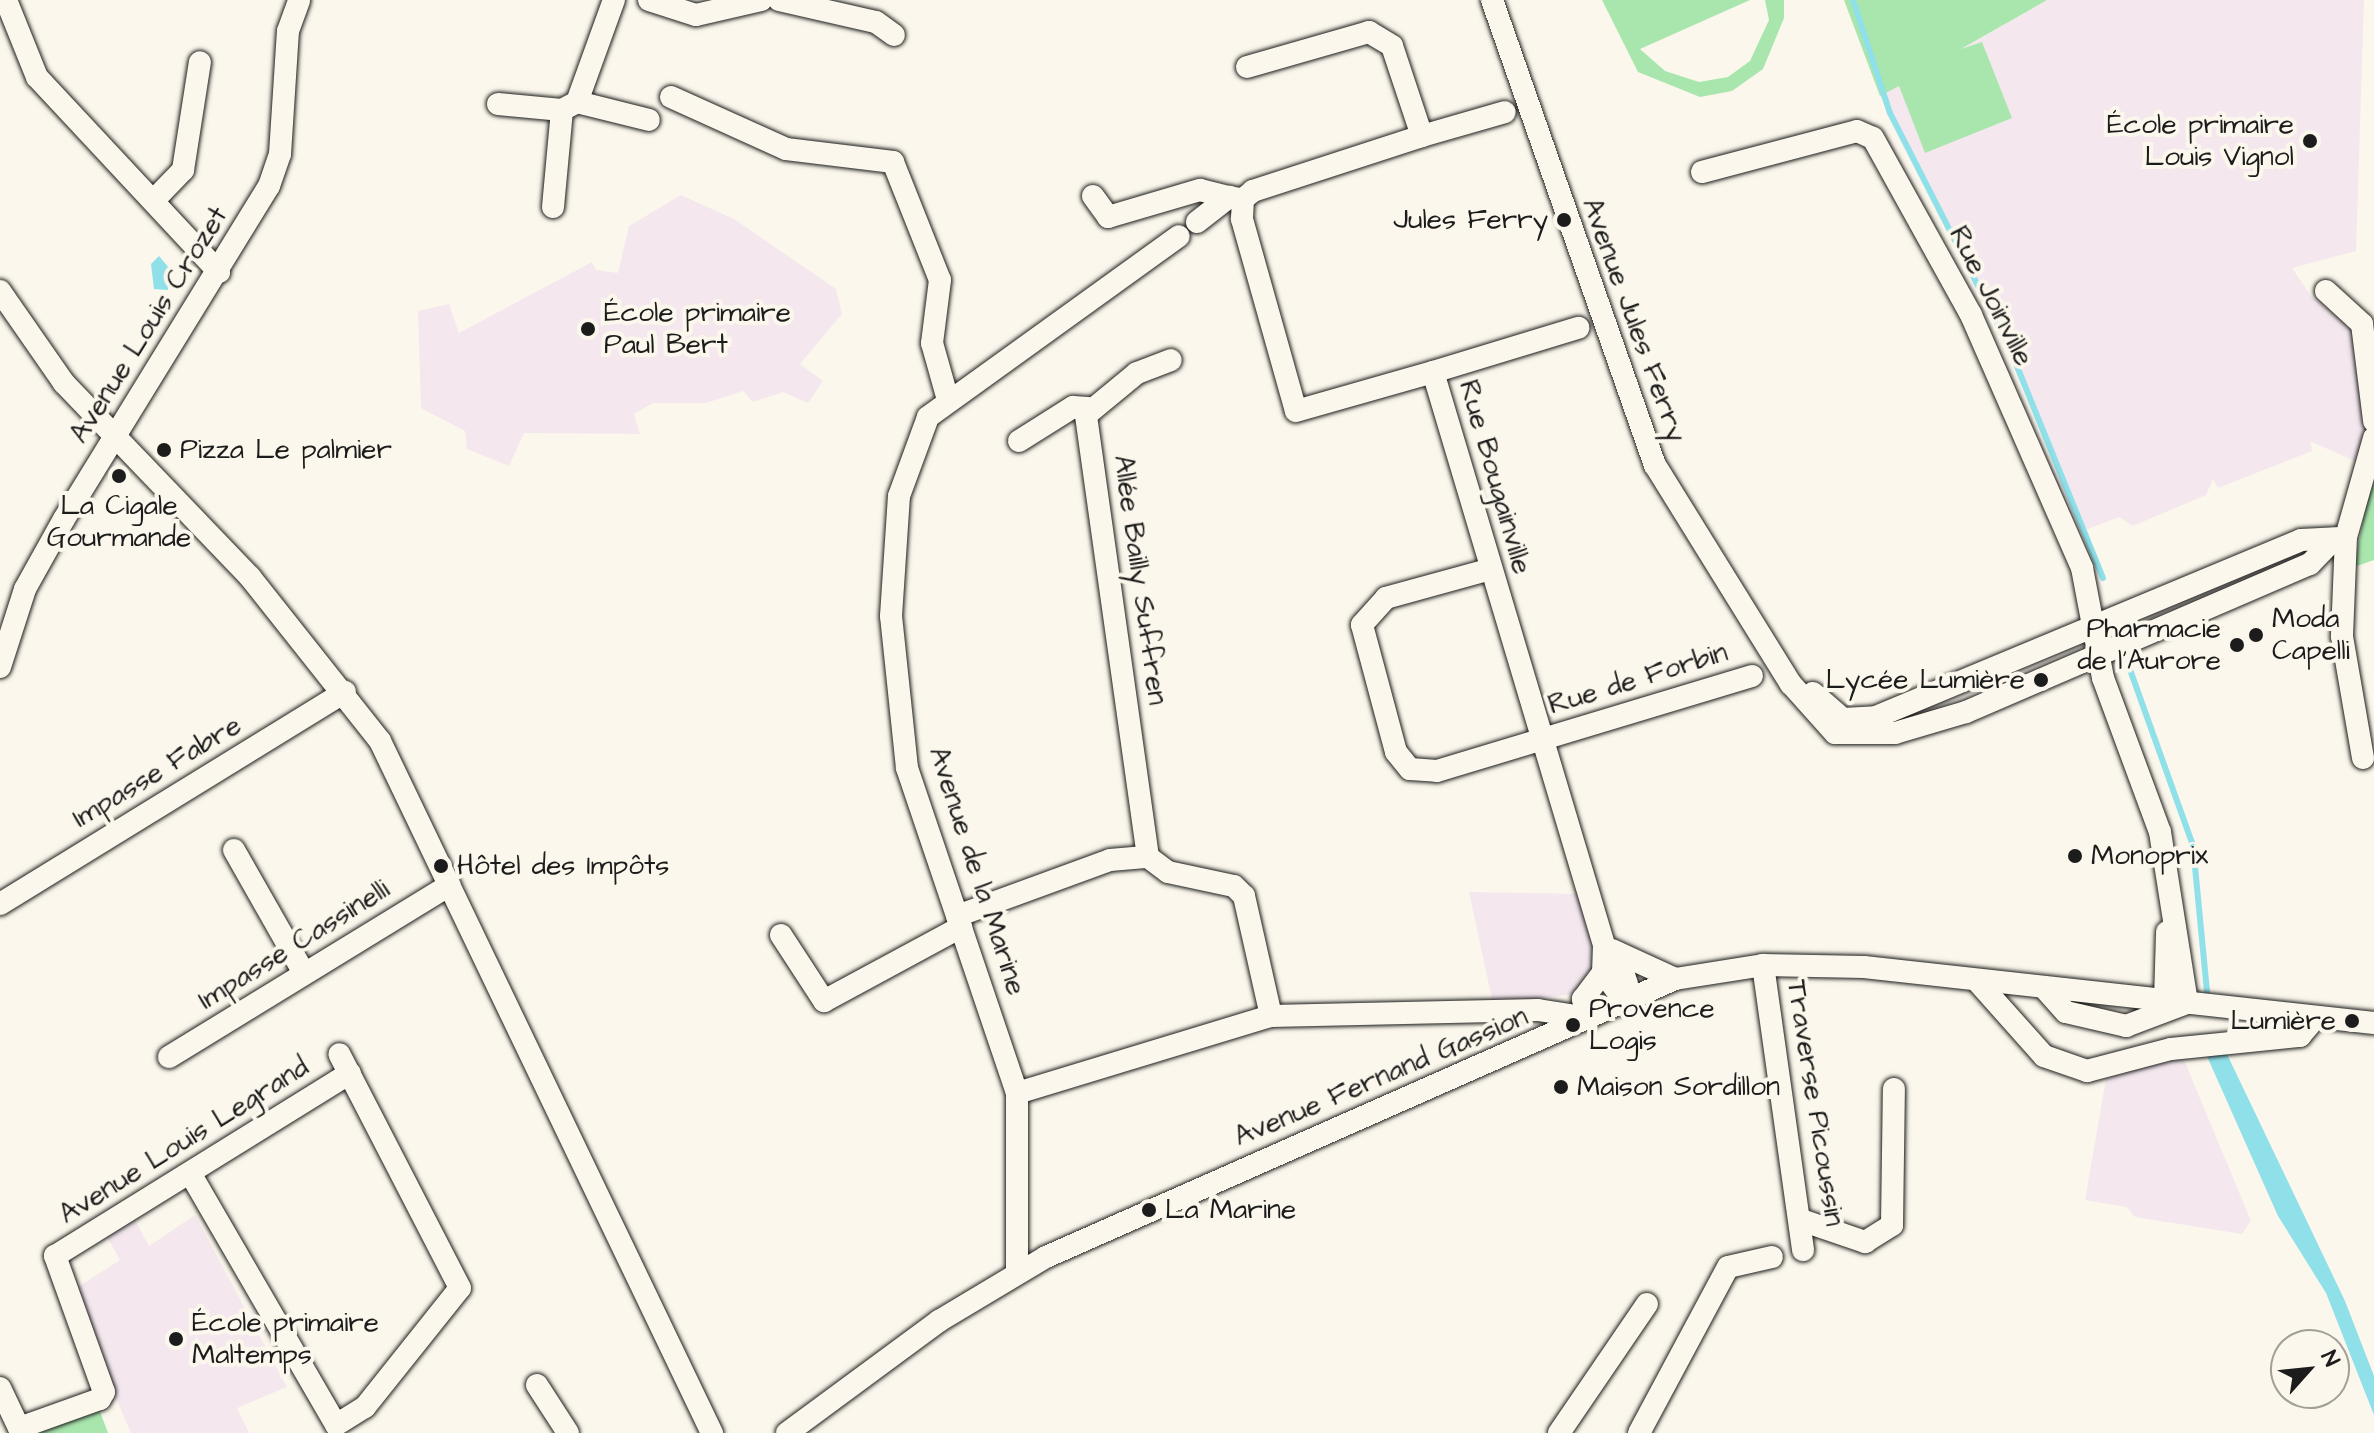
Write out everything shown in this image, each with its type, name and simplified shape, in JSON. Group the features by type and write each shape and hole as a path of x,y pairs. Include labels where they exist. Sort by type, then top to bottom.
{"street":[{"path":"6,0 37,77 219,272"},
{"name":"Avenue Louis Crozet","path":"0,667 25,589 219,272 280,154 288,31 299,0"},
{"path":"553,207 570,106 614,0"},
{"path":"649,0 696,15 761,0"},
{"path":"779,0 876,22 894,35"},
{"name":"Avenue Jules Ferry","path":"1492,0 1655,465 1764,639 1823,725 1848,736 1927,724 2099,656 2310,564 2340,538"},
{"path":"1247,67 1369,32 1392,46 1422,136"},
{"path":"154,200 183,170 200,62"},
{"path":"671,97 786,149 893,162 940,280 932,343 948,400"},
{"path":"498,104 570,106 649,120"},
{"path":"1197,222 1236,198 1264,186 1505,112"},
{"name":"Rue Joinville","path":"1702,172 1857,131 1873,138 1989,352 2082,568 2099,656 2152,803 2168,886 2176,1002"},
{"path":"1093,196 1108,217 1200,190 1236,198"},
{"name":"Rue Bougainville","path":"1236,198 1296,411 1433,372 1542,740 1610,949 1627,984 1623,1000"},
{"name":"Avenue de la Marine","path":"1017,1273 1017,1093 907,768 891,616 902,483 920,428 948,400 991,378 1179,236"},
{"path":"0,291 49,364 115,438 250,577 345,692 380,741 712,1433"},
{"path":"2326,291 2362,324 2374,421"},
{"path":"1433,372 1578,328"},
{"path":"1019,441 1073,407 1088,408 1171,360"},
{"name":"Allée Bailly Suffren","path":"1088,408 1148,857"},
{"path":"2363,758 2342,636 2340,538 2374,438"},
{"name":"Avenue Jules Ferry","path":"1764,639 1830,711 1857,720 2093,629 2301,540 2340,538"},
{"name":"Rue de Forbin","path":"1491,569 1374,605 1362,625 1363,645 1396,752 1410,769 1437,771 1752,676"},
{"name":"Impasse Fabre","path":"0,904 345,692"},
{"path":"234,850 304,973"},
{"path":"781,935 824,1001 959,921 1110,860 1148,857 1168,872 1234,886 1244,896 1271,1016"},
{"name":"Impasse Cassinelli","path":"169,1057 450,885"},
{"path":"1610,949 1675,979"},
{"name":"Rue Bougainville","path":"1589,1018 1583,999 1603,972 1610,949"},
{"name":"Avenue Fernand Gassion","path":"793,1431 1017,1273 1675,979 1763,965 1864,967 1978,982 2374,1023"},
{"name":"Traverse Picoussin","path":"1763,965 1804,1221 1803,1250"},
{"path":"1603,972 1623,1000"},
{"path":"1978,982 2044,1056 2087,1071 2171,1049 2300,1036 2315,1018"},
{"path":"1017,1093 1271,1016 1538,1010 1589,1018"},
{"name":"Avenue Louis Legrand","path":"0,1388 19,1428 103,1395 52,1262 190,1173 344,1063 460,1288 365,1407 337,1429"},
{"path":"1804,1221 1865,1242 1892,1225 1894,1089"},
{"path":"190,1173 337,1429"},
{"path":"1639,1433 1728,1267 1772,1257"},
{"path":"1559,1433 1647,1304"},
{"path":"537,1385 568,1433"}],"shaded area":[{"path":"2047,0 2364,0 2356,251 2292,268 2311,296 2355,332 2370,433 2364,465 2310,441 2312,451 2218,488 2213,479 2206,495 2133,526 2119,517 2080,532 1988,297 1880,96"},
{"name":"École primaire Paul Bert","path":"681,195 734,219 836,289 842,314 800,364 823,381 808,403 783,392 753,402 743,391 706,403 653,403 634,414 640,434 524,433 509,466 467,449 465,431 421,408 418,311 449,304 459,333 592,262 596,270 618,273 629,226"},
{"path":"1469,892 1587,894 1605,990 1493,1004"},
{"path":"2182,1055 2251,1221 2242,1234 2135,1217 2127,1207 2085,1200 2106,1079"},
{"name":"École primaire Maltemps","path":"195,1215 287,1387 237,1408 249,1433 131,1433 70,1292 120,1260 105,1233 122,1222 133,1216 149,1246"}],"green space":[{"path":"1602,0 1750,0 1640,49 1665,71 1699,82 1728,77 1750,61 1769,20 1765,0 1784,0 1784,18 1763,69 1732,91 1700,97 1638,72"},
{"path":"1844,0 2047,0 1961,49 1982,42 2012,118 1925,153 1899,86 1880,96"},
{"path":"2374,474 2374,560 2354,567 2365,510"},
{"path":"99,1409 108,1433 22,1433"}],"water":[{"path":"159,256 170,269 168,290 154,289 151,264"},
{"path":"2225,1050 2345,1301 2374,1376 2374,1415 2350,1354 2350,1329 2340,1329 2326,1293 2278,1216 2206,1054"}],"waterway":[{"path":"1853,0 1890,113 2010,349 2103,578"},
{"path":"2128,664 2193,846 2207,991"}],"place":[{"name":"École primaire Louis Vignol","path":"2310,141"},
{"name":"Jules Ferry","path":"1564,220"},
{"name":"École primaire Paul Bert","path":"588,329"},
{"name":"Pizza Le palmier","path":"164,450"},
{"name":"La Cigale Gourmande","path":"119,476"},
{"name":"Moda Capelli","path":"2256,635"},
{"name":"Pharmacie de l'Aurore","path":"2237,645"},
{"name":"Lycée Lumière","path":"2041,680"},
{"name":"Monoprix","path":"2075,856"},
{"name":"Hôtel des Impôts","path":"441,866"},
{"name":"Lumière","path":"2352,1021"},
{"name":"Provence Logis","path":"1573,1025"},
{"name":"Maison Sordillon","path":"1561,1087"},
{"name":"La Marine","path":"1149,1210"},
{"name":"École primaire Maltemps","path":"176,1339"}]}
